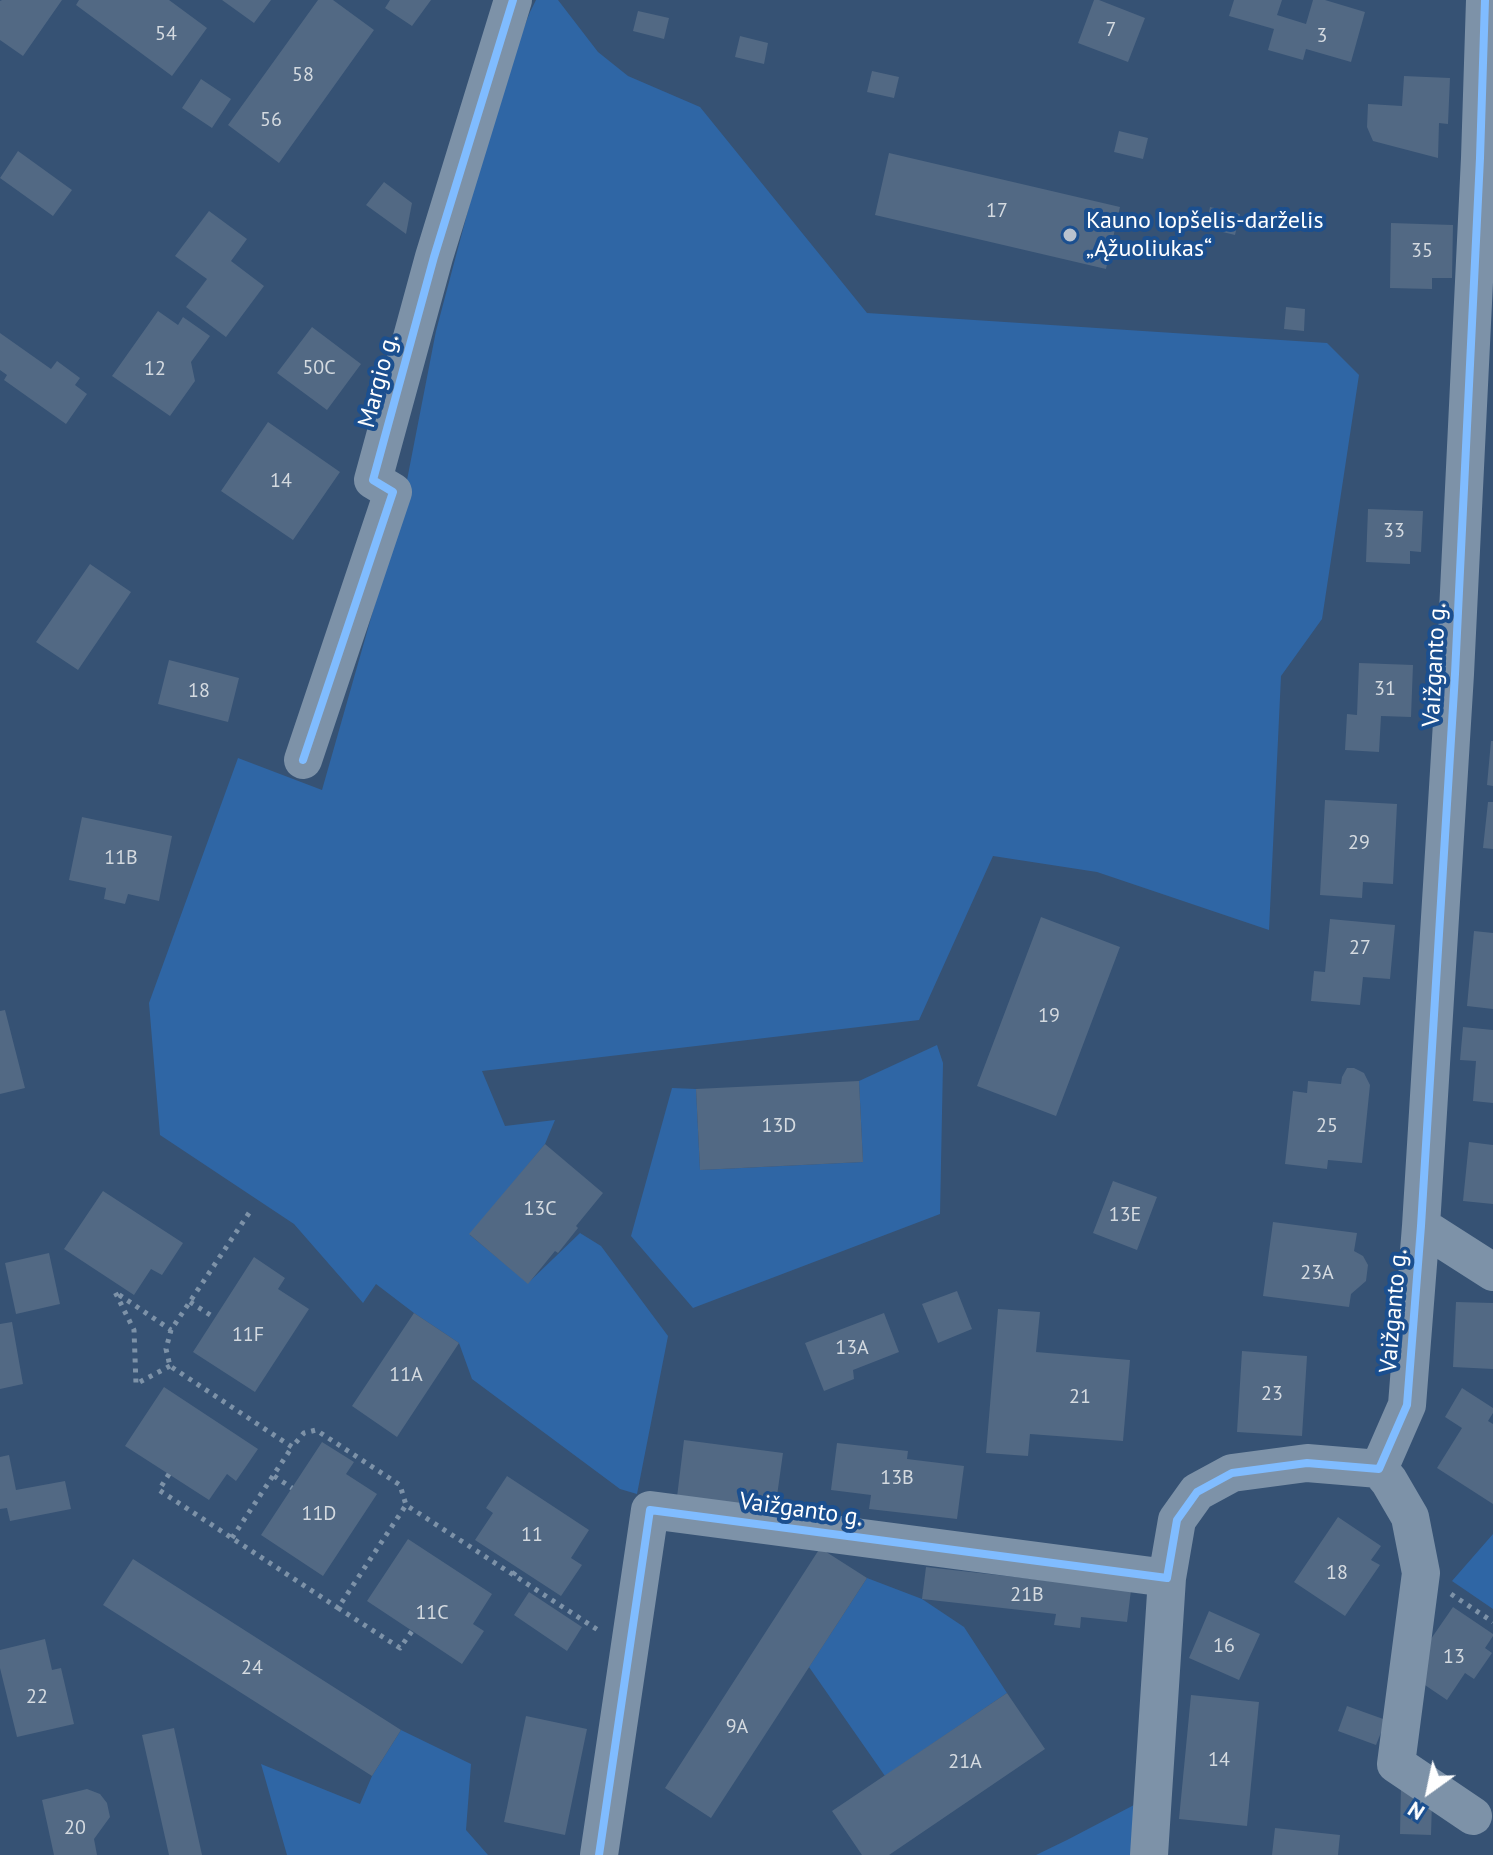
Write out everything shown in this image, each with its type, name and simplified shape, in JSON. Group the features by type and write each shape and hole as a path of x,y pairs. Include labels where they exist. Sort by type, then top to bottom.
{"street":[{"name":"Margio g.","path":"303,760 393,492 373,480 434,257 513,0"},
{"name":"Vaižganto g.","path":"1379,1469 1407,1405 1421,1226 1486,159 1485,0"},
{"path":"1421,1226 1493,1272"},
{"path":"1149,1855 1167,1578 1177,1520 1197,1492 1232,1473 1307,1463 1379,1469 1410,1517 1421,1573 1396,1764 1473,1816"},
{"name":"Vaižganto g.","path":"599,1855 650,1510 1167,1578"}],"path":[{"path":"249,1213 171,1330 166,1349 170,1366 292,1447"},
{"path":"170,1366 136,1384 134,1330 117,1289 171,1330"},
{"path":"190,1302 215,1318"},
{"path":"232,1538 292,1447 304,1433 316,1430 400,1485 406,1505 629,1650"},
{"path":"169,1474 159,1490 338,1608 400,1648 412,1631"},
{"path":"274,1476 292,1488"},
{"path":"338,1608 406,1505"},
{"path":"513,1575 518,1568"},
{"path":"1421,1573 1493,1622"}],"shaded area":[{"path":"536,0 558,0 598,52 628,76 700,107 867,313 1327,343 1359,375 1322,619 1281,676 1269,930 1097,872 993,856 919,1020 482,1071 505,1126 555,1120 545,1144 470,1235 528,1283 580,1233 601,1246 668,1336 637,1494 620,1489 472,1379 459,1343 376,1284 363,1303 294,1224 160,1135 149,1003 238,758 322,790 400,516 436,331 501,86"},
{"path":"937,1045 943,1063 940,1214 693,1308 631,1236 672,1088 696,1089 700,1170 863,1162 859,1081"},
{"path":"1493,1534 1493,1609 1452,1581"},
{"path":"867,1578 922,1599 964,1627 1007,1693 885,1776 809,1667"},
{"path":"401,1730 471,1764 466,1830 488,1855 287,1855 261,1764 360,1804 372,1776"},
{"path":"1134,1805 1131,1855 1036,1855 1067,1840"}],"building":[{"path":"2,0 62,0 23,56 0,40"},
{"path":"79,0 169,0 207,28 172,76 76,5"},
{"path":"222,0 271,0 254,23"},
{"path":"318,0 333,0 374,30 279,163 228,125"},
{"path":"390,0 431,0 412,26 385,8"},
{"path":"1094,0 1145,18 1128,62 1078,43"},
{"path":"1234,0 1282,0 1277,15 1306,24 1313,0 1325,0 1365,12 1351,62 1306,49 1303,60 1268,50 1274,29 1229,16"},
{"path":"638,11 669,18 664,39 633,31"},
{"path":"740,36 768,43 764,64 735,57"},
{"path":"872,71 899,77 894,98 867,92"},
{"path":"1404,76 1450,78 1448,124 1439,123 1438,158 1373,141 1367,127 1368,104 1402,106"},
{"path":"201,79 231,99 212,128 182,108"},
{"path":"1119,131 1148,138 1143,159 1114,152"},
{"path":"18,151 72,190 53,216 0,178"},
{"path":"889,153 1120,207 1106,269 875,215"},
{"path":"384,182 412,203 406,234 366,205"},
{"path":"1210,207 1240,214 1235,235 1206,228"},
{"path":"209,211 247,239 231,261 264,286 226,337 186,307 207,279 175,256"},
{"path":"1391,223 1453,225 1452,278 1432,278 1432,289 1390,288"},
{"path":"1286,307 1305,309 1304,331 1284,329"},
{"path":"158,311 178,325 183,317 210,336 191,362 195,381 170,416 112,376"},
{"path":"312,327 361,364 327,410 277,373"},
{"path":"0,333 51,369 57,361 80,378 75,385 87,394 66,424 4,380 7,375 0,370"},
{"path":"268,422 340,472 293,540 221,491"},
{"path":"1368,509 1423,511 1421,552 1410,551 1410,564 1366,562"},
{"path":"90,564 131,592 78,670 36,642"},
{"path":"169,660 239,678 228,722 158,704"},
{"path":"1359,663 1413,665 1411,717 1381,716 1379,752 1345,750 1347,714 1357,715"},
{"path":"1493,741 1493,786 1487,785"},
{"path":"1325,800 1397,804 1393,884 1363,882 1362,898 1320,895"},
{"path":"1488,802 1493,802 1493,849 1483,848"},
{"path":"82,817 172,836 159,901 128,894 125,904 104,899 106,888 69,880"},
{"path":"1041,917 1120,947 1056,1116 977,1086"},
{"path":"1330,919 1395,925 1390,979 1363,977 1360,1005 1311,1001 1314,971 1325,972"},
{"path":"1474,931 1493,933 1493,1009 1467,1006"},
{"path":"5,1010 25,1088 0,1094 0,1011"},
{"path":"1463,1027 1493,1030 1493,1103 1473,1101 1476,1061 1460,1060"},
{"path":"1347,1068 1364,1073 1370,1085 1362,1163 1328,1160 1327,1169 1285,1164 1293,1091 1307,1093 1308,1081 1341,1084"},
{"path":"859,1081 863,1162 700,1170 696,1089"},
{"path":"1469,1142 1493,1145 1493,1204 1463,1201"},
{"path":"545,1144 603,1193 558,1253 555,1251 528,1284 469,1234"},
{"path":"1113,1181 1157,1197 1137,1250 1093,1233"},
{"path":"103,1191 183,1243 162,1275 151,1269 134,1295 64,1249"},
{"path":"1273,1222 1357,1233 1354,1251 1363,1256 1368,1265 1366,1281 1351,1294 1349,1307 1263,1296"},
{"path":"49,1253 60,1304 16,1314 5,1263"},
{"path":"254,1257 285,1278 278,1289 309,1309 255,1392 193,1352"},
{"path":"957,1291 972,1329 938,1343 922,1304"},
{"path":"1456,1302 1493,1303 1493,1369 1453,1367"},
{"path":"998,1309 1040,1312 1036,1352 1130,1360 1123,1441 1030,1434 1028,1456 986,1453"},
{"path":"414,1313 459,1343 397,1437 352,1406"},
{"path":"884,1313 899,1352 853,1370 854,1379 824,1391 805,1343"},
{"path":"12,1322 23,1384 0,1389 0,1324"},
{"path":"1242,1351 1307,1356 1302,1436 1237,1432"},
{"path":"164,1387 258,1449 236,1481 227,1474 209,1500 125,1446"},
{"path":"1462,1388 1493,1408 1488,1421 1493,1424 1493,1504 1437,1468 1462,1428 1445,1417"},
{"path":"684,1440 783,1453 775,1510 677,1497"},
{"path":"322,1442 354,1462 346,1474 377,1494 323,1576 261,1535"},
{"path":"837,1443 908,1451 907,1459 964,1466 957,1519 869,1509 871,1495 831,1490"},
{"path":"9,1455 16,1490 65,1481 71,1509 10,1521 7,1508 0,1509 0,1457"},
{"path":"507,1476 589,1530 571,1558 582,1565 561,1596 475,1540 493,1513 486,1508"},
{"path":"1338,1517 1381,1546 1371,1560 1380,1565 1345,1616 1294,1582"},
{"path":"408,1539 492,1594 473,1624 484,1631 462,1664 367,1601"},
{"path":"820,1548 867,1578 711,1818 665,1788"},
{"path":"133,1559 401,1730 372,1776 103,1605"},
{"path":"926,1567 1131,1590 1127,1622 1081,1617 1080,1628 1054,1625 1056,1614 922,1599"},
{"path":"529,1592 582,1627 567,1651 514,1615"},
{"path":"1453,1607 1493,1634 1485,1648 1492,1653 1474,1679 1465,1673 1447,1700 1416,1679 1415,1662"},
{"path":"1209,1611 1260,1634 1239,1680 1189,1658"},
{"path":"45,1639 52,1670 61,1668 74,1724 17,1737 0,1668 0,1650"},
{"path":"1007,1693 1045,1749 889,1855 862,1855 832,1811"},
{"path":"1191,1695 1259,1702 1247,1826 1179,1819"},
{"path":"1347,1706 1386,1720 1376,1745 1338,1731"},
{"path":"526,1716 587,1729 565,1835 504,1822"},
{"path":"174,1728 202,1855 169,1855 142,1735"},
{"path":"1401,1785 1415,1785 1415,1801 1432,1802 1431,1835 1400,1834"},
{"path":"87,1789 100,1794 107,1803 110,1817 94,1839 97,1855 54,1855 42,1800"},
{"path":"1275,1828 1340,1835 1338,1855 1272,1855"}],"cycle path":[{"path":"303,760 393,492 373,480 434,257 513,0"},
{"path":"599,1855 650,1510 1167,1578 1177,1520 1197,1492 1232,1473 1307,1463 1379,1469 1407,1405 1421,1226 1455,674 1485,0"}],"place":[{"name":"Kauno lopšelis-darželis „Ąžuoliukas“","path":"1070,235"}]}
